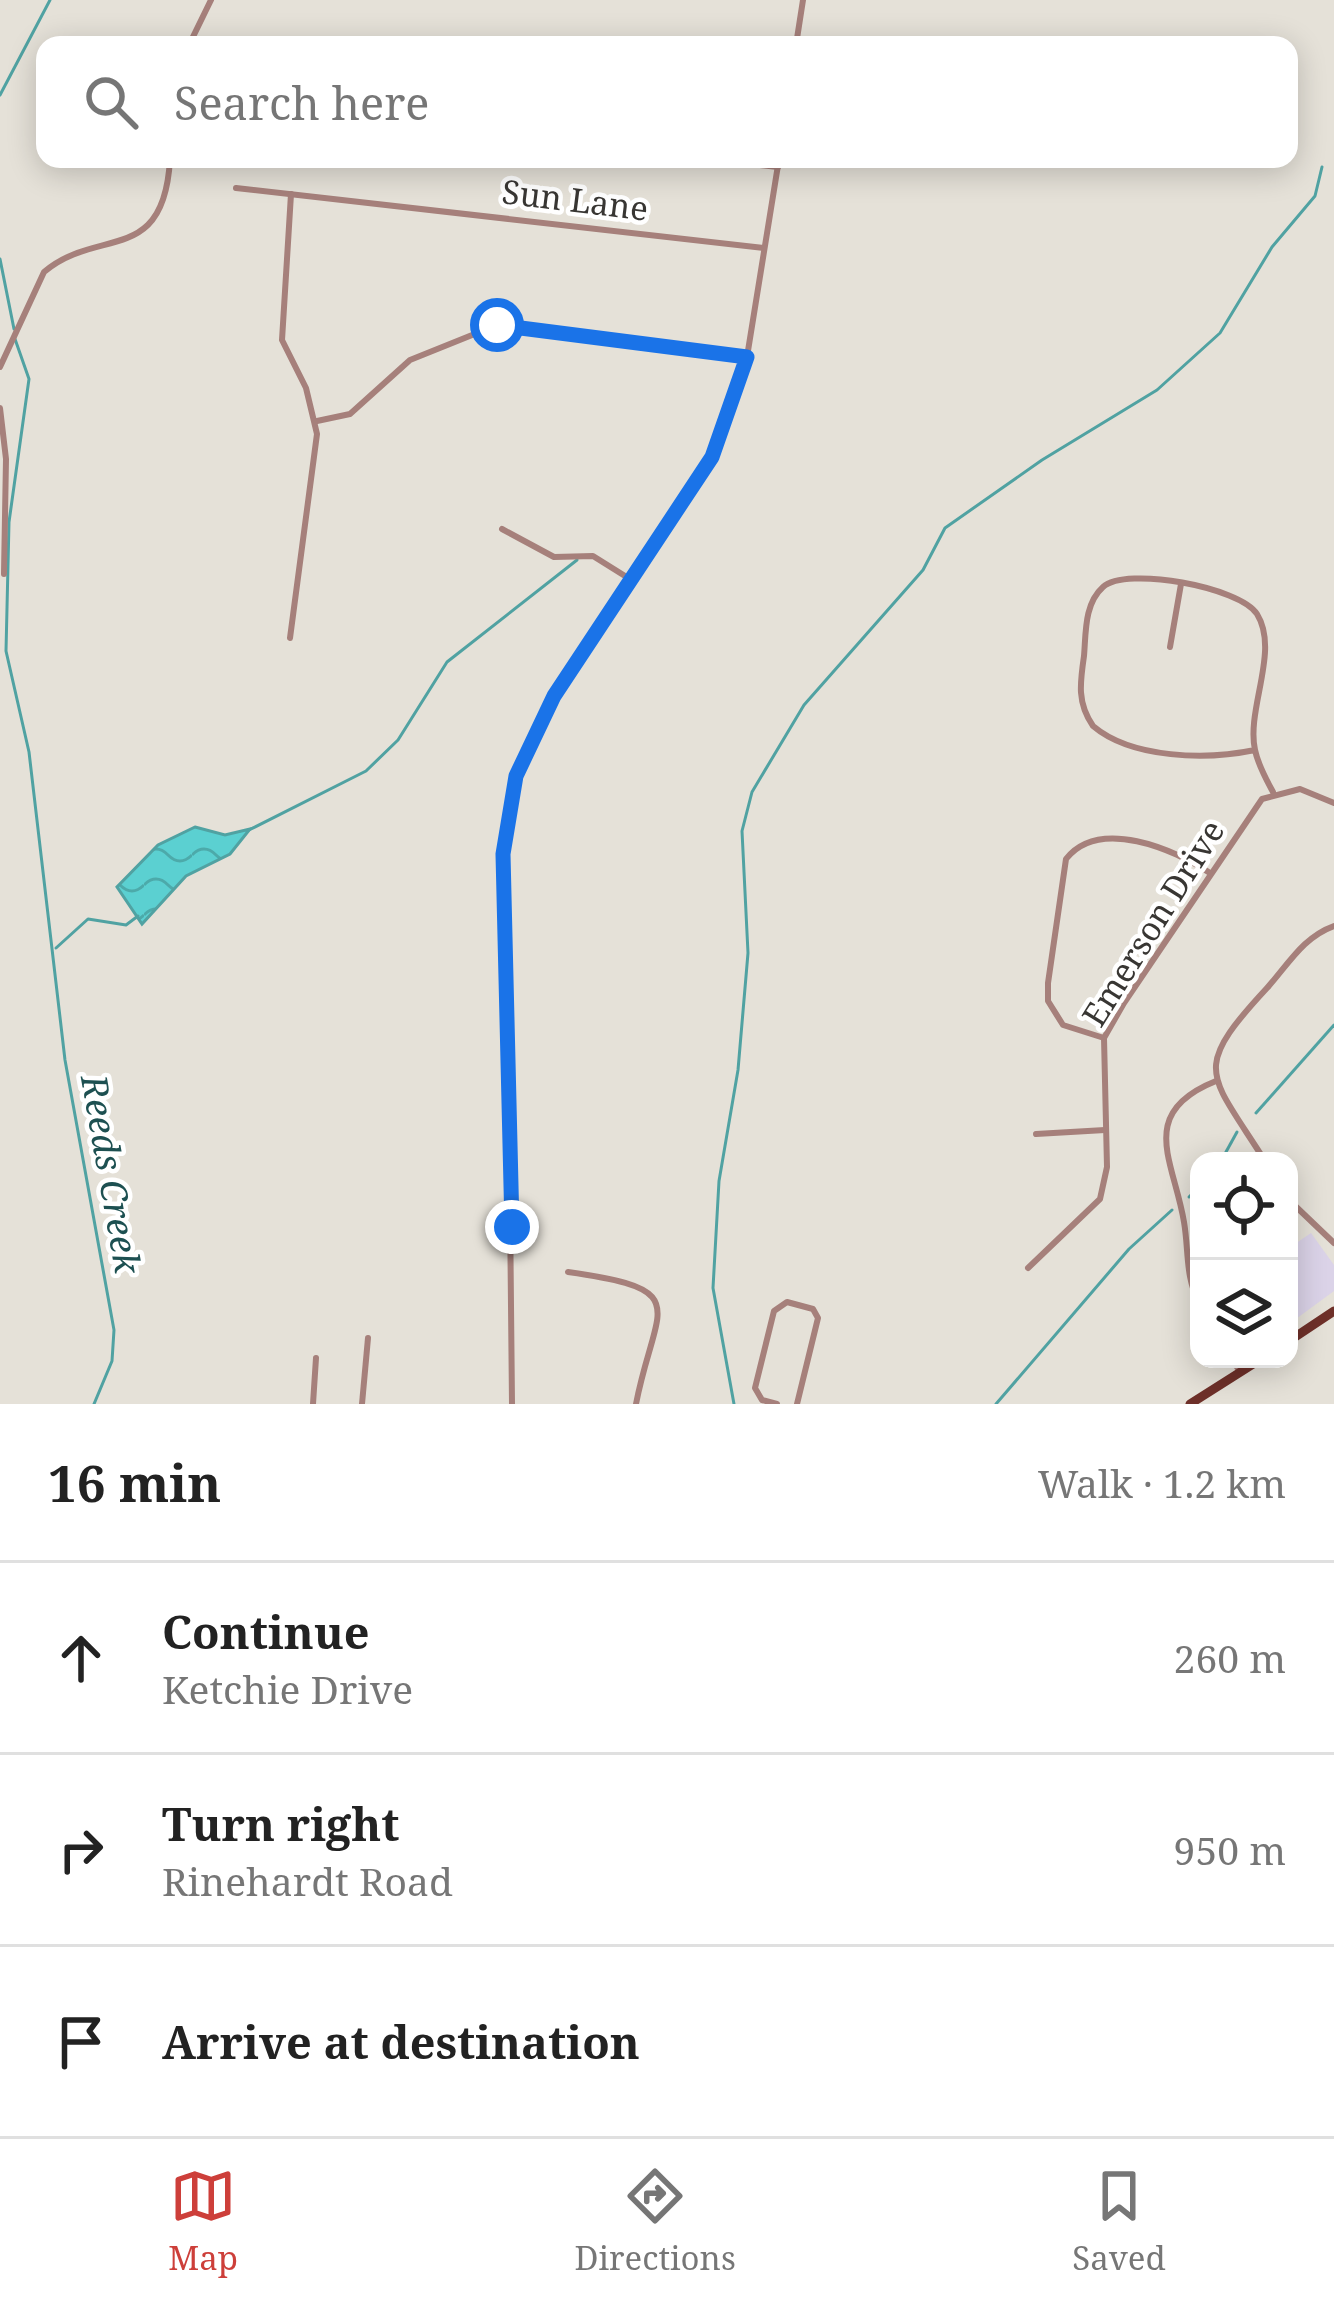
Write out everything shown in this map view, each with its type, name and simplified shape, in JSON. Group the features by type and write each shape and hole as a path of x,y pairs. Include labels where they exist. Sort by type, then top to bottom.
{"main road":[{"path":"1298,1335 1334,1310"},
{"path":"1190,1404 1246,1368"}],"street":[{"path":"193,36 211,0"},
{"path":"797,36 803,0"},
{"path":"0,367 44,272 139,231 162,204 168,168"},
{"path":"512,1404 506,813 530,740 712,457 747,357 778,168"},
{"name":"Sun Lane","path":"236,188 764,248"},
{"path":"290,638 317,421 282,340 291,194"},
{"path":"317,421 350,414 410,359 497,325 747,357"},
{"path":"0,409 6,459 4,574"},
{"path":"502,530 554,557 593,556 632,581"},
{"path":"1255,751 1216,758 1121,742 1105,736 1085,716 1080,688 1089,608 1100,589 1121,578 1240,597 1259,616 1263,646 1255,751 1273,792 1300,789 1334,803"},
{"path":"1170,647 1181,584"},
{"name":"Emerson Drive","path":"1028,1268 1100,1198 1107,1167 1104,1038 1210,873 1273,792"},
{"path":"1104,1038 1063,1025 1048,1001 1066,859 1081,843 1112,839 1167,849 1210,873"},
{"path":"1259,1152 1216,1081 1223,1036 1297,952 1334,926"},
{"path":"1190,1279 1185,1225 1164,1144 1168,1120 1185,1098 1216,1081"},
{"path":"1036,1134 1105,1130"},
{"path":"1298,1209 1334,1243"},
{"path":"568,1272 631,1280 656,1300 658,1326 635,1404"},
{"path":"776,1404 762,1400 755,1388 774,1311 787,1302 813,1309 818,1318 796,1404"},
{"path":"362,1404 368,1338"},
{"path":"313,1404 316,1358"},
{"path":"1238,1368 1240,1372"}],"shaded area":[{"path":"1311,1233 1334,1265 1334,1291 1298,1317 1298,1260 1298,1242"}],"water":[{"path":"195,827 225,835 250,829 230,854 186,876 142,924 117,887 158,845"}],"waterway":[{"path":"0,95 50,0"},
{"path":"734,1404 713,1288 719,1181 738,1070 748,953 742,831 752,792 804,705 923,570 945,528 1042,460 1157,390 1220,333 1272,247 1315,196 1322,167"},
{"path":"0,259 14,329"},
{"name":"Reeds Creek","path":"15,339 29,379 9,522 6,651 29,752 65,1060 114,1330 112,1361 94,1404"},
{"path":"249,830 366,771 398,740 447,662 577,560"},
{"path":"56,948 88,919 126,925 138,916"},
{"path":"1256,1113 1334,1025"},
{"path":"1226,1152 1237,1132"},
{"path":"996,1404 1129,1249 1172,1210"}],"route":[{"path":"497,325 747,357 712,457 554,696 530,740 506,813 512,1227"}]}
